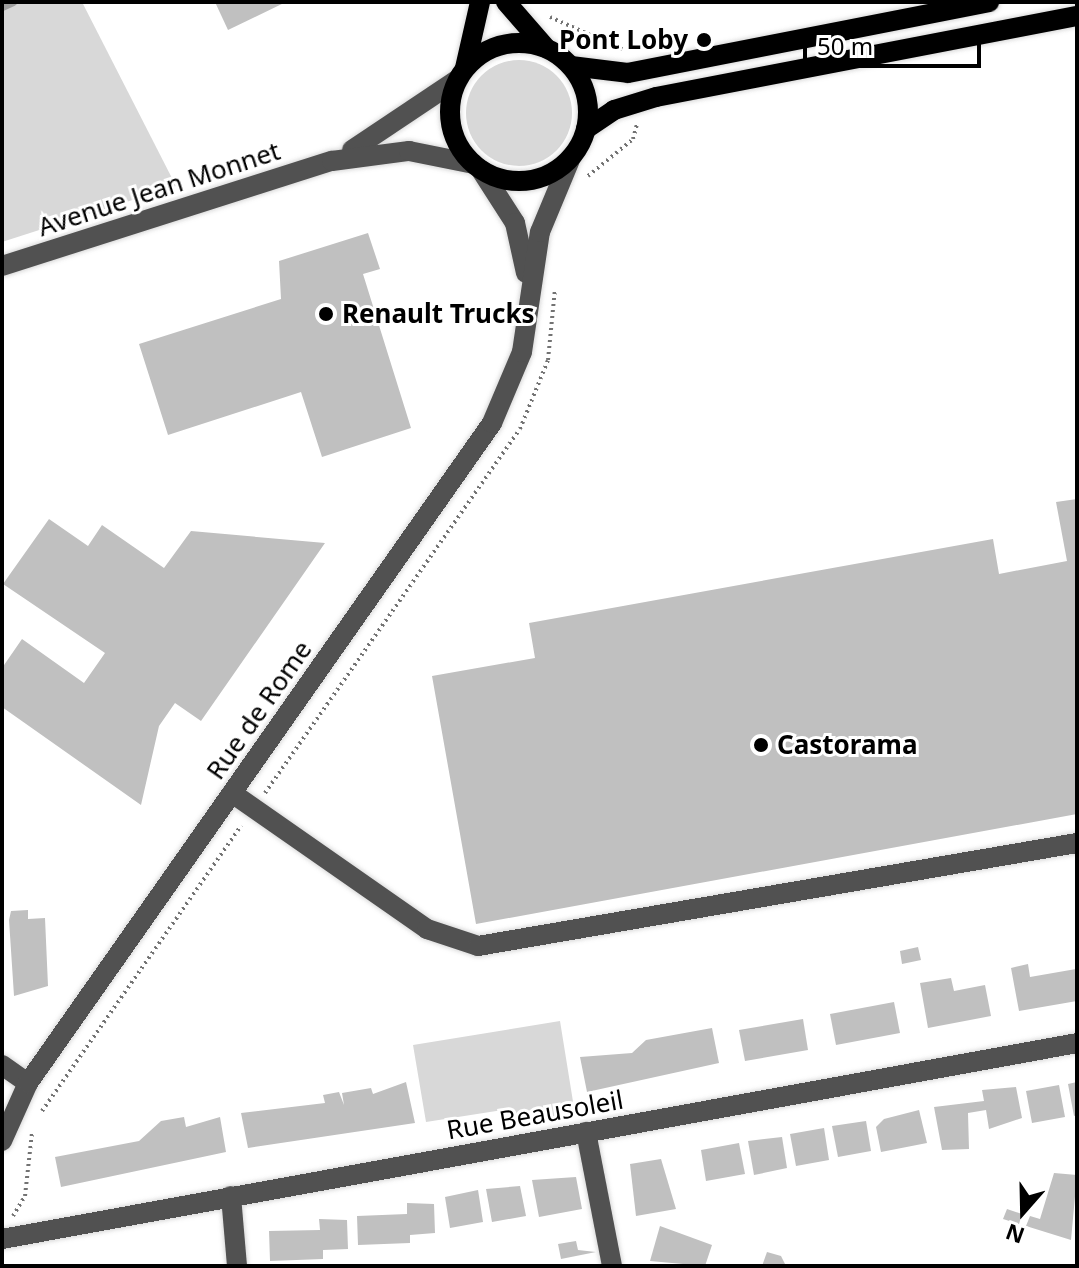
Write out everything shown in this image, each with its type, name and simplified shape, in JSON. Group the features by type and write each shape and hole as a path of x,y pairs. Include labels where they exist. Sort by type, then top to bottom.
{"main road":[{"path":"480,2 451,122 477,167 527,181 570,160 586,129 587,98 571,66 549,50 506,2"},
{"path":"571,66 628,73 989,2"},
{"path":"586,129 614,110 656,97 1077,16"},
{"path":"461,76 498,46 549,50"}],"street":[{"name":"Avenue Jean Monnet","path":"332,161 461,76"},
{"name":"Avenue Jean Monnet","path":"2,266 332,161 409,151 477,167"},
{"name":"Rue de Rome","path":"2,1141 28,1083 492,423 514,376 540,232 570,160"},
{"name":"Rue de Rome","path":"477,167 515,223 529,297"},
{"path":"232,793 437,935 478,946 1077,843"},
{"name":"Rue Beausoleil","path":"2,1239 1077,1043"},
{"path":"2,1065 28,1083"},
{"path":"586,1132 612,1266"},
{"path":"231,1196 237,1266"}],"shaded area":[{"path":"2,2 82,2 176,186 2,242"},
{"path":"519,60 539,64 556,76 568,93 572,113 568,133 556,150 539,162 519,166 499,162 482,150 470,133 466,113 470,93 482,76 499,64"},
{"path":"560,1021 575,1114 512,1124 509,1109 426,1122 413,1045"}],"building":[{"path":"215,2 286,2 228,30"},
{"path":"368,233 380,269 363,274 411,428 322,457 301,392 168,435 139,344 281,299 279,261"},
{"name":"Castorama","path":"1077,499 1077,814 476,924 432,676 535,658 529,623 993,539 999,574 1067,561 1056,502"},
{"path":"49,519 88,546 102,525 164,568 191,531 325,543 201,721 175,703 159,726 141,805 2,707 2,668 22,639 84,683 105,653 3,584"},
{"path":"28,910 28,919 45,918 48,986 14,996 9,920 11,911"},
{"path":"918,947 921,960 902,964 900,951"},
{"path":"1028,964 1030,977 1076,969 1077,1001 1019,1011 1011,968"},
{"path":"951,978 954,991 985,985 991,1016 928,1028 920,983"},
{"path":"894,1002 900,1033 836,1045 830,1014"},
{"path":"803,1019 808,1050 745,1061 739,1030"},
{"path":"712,1028 719,1063 587,1092 580,1057 632,1053 646,1040"},
{"path":"406,1082 415,1123 248,1148 241,1113 325,1103 323,1095 339,1092 344,1105 342,1093 371,1088 373,1094"},
{"path":"1077,1082 1077,1115 1074,1116 1068,1084"},
{"path":"1059,1085 1065,1117 1032,1123 1026,1091"},
{"path":"1016,1087 1022,1118 989,1129 986,1110 968,1113 969,1149 942,1150 934,1107 984,1101 982,1090"},
{"path":"919,1110 927,1143 881,1152 876,1127 884,1119"},
{"path":"184,1117 186,1127 220,1117 226,1152 61,1187 55,1157 139,1141 161,1121"},
{"path":"866,1121 871,1151 838,1157 832,1126"},
{"path":"824,1128 829,1160 796,1166 790,1134"},
{"path":"782,1137 787,1168 754,1175 748,1141"},
{"path":"739,1143 745,1174 706,1181 701,1150"},
{"path":"661,1159 676,1209 636,1216 630,1164"},
{"path":"1054,1173 1077,1175 1071,1240 1026,1226 1030,1216 1040,1219"},
{"path":"576,1177 582,1209 539,1217 532,1180"},
{"path":"520,1186 526,1216 492,1222 486,1189"},
{"path":"478,1190 483,1222 450,1228 445,1197"},
{"path":"407,1203 434,1204 435,1233 410,1235 410,1243 358,1245 357,1216 407,1214"},
{"path":"1007,1209 1022,1214 1019,1224 1003,1219"},
{"path":"319,1219 347,1220 348,1249 323,1250 323,1259 270,1261 269,1231 320,1230"},
{"path":"660,1226 712,1245 705,1266 650,1261"},
{"path":"576,1241 578,1250 596,1252 561,1259 558,1244"},
{"path":"767,1252 781,1256 786,1266 762,1266"}],"waterway":[{"path":"2,7 13,2"}],"place":[{"name":"Pont Loby","path":"704,40"},
{"name":"Renault Trucks","path":"326,314"},
{"name":"Castorama","path":"761,745"}]}
